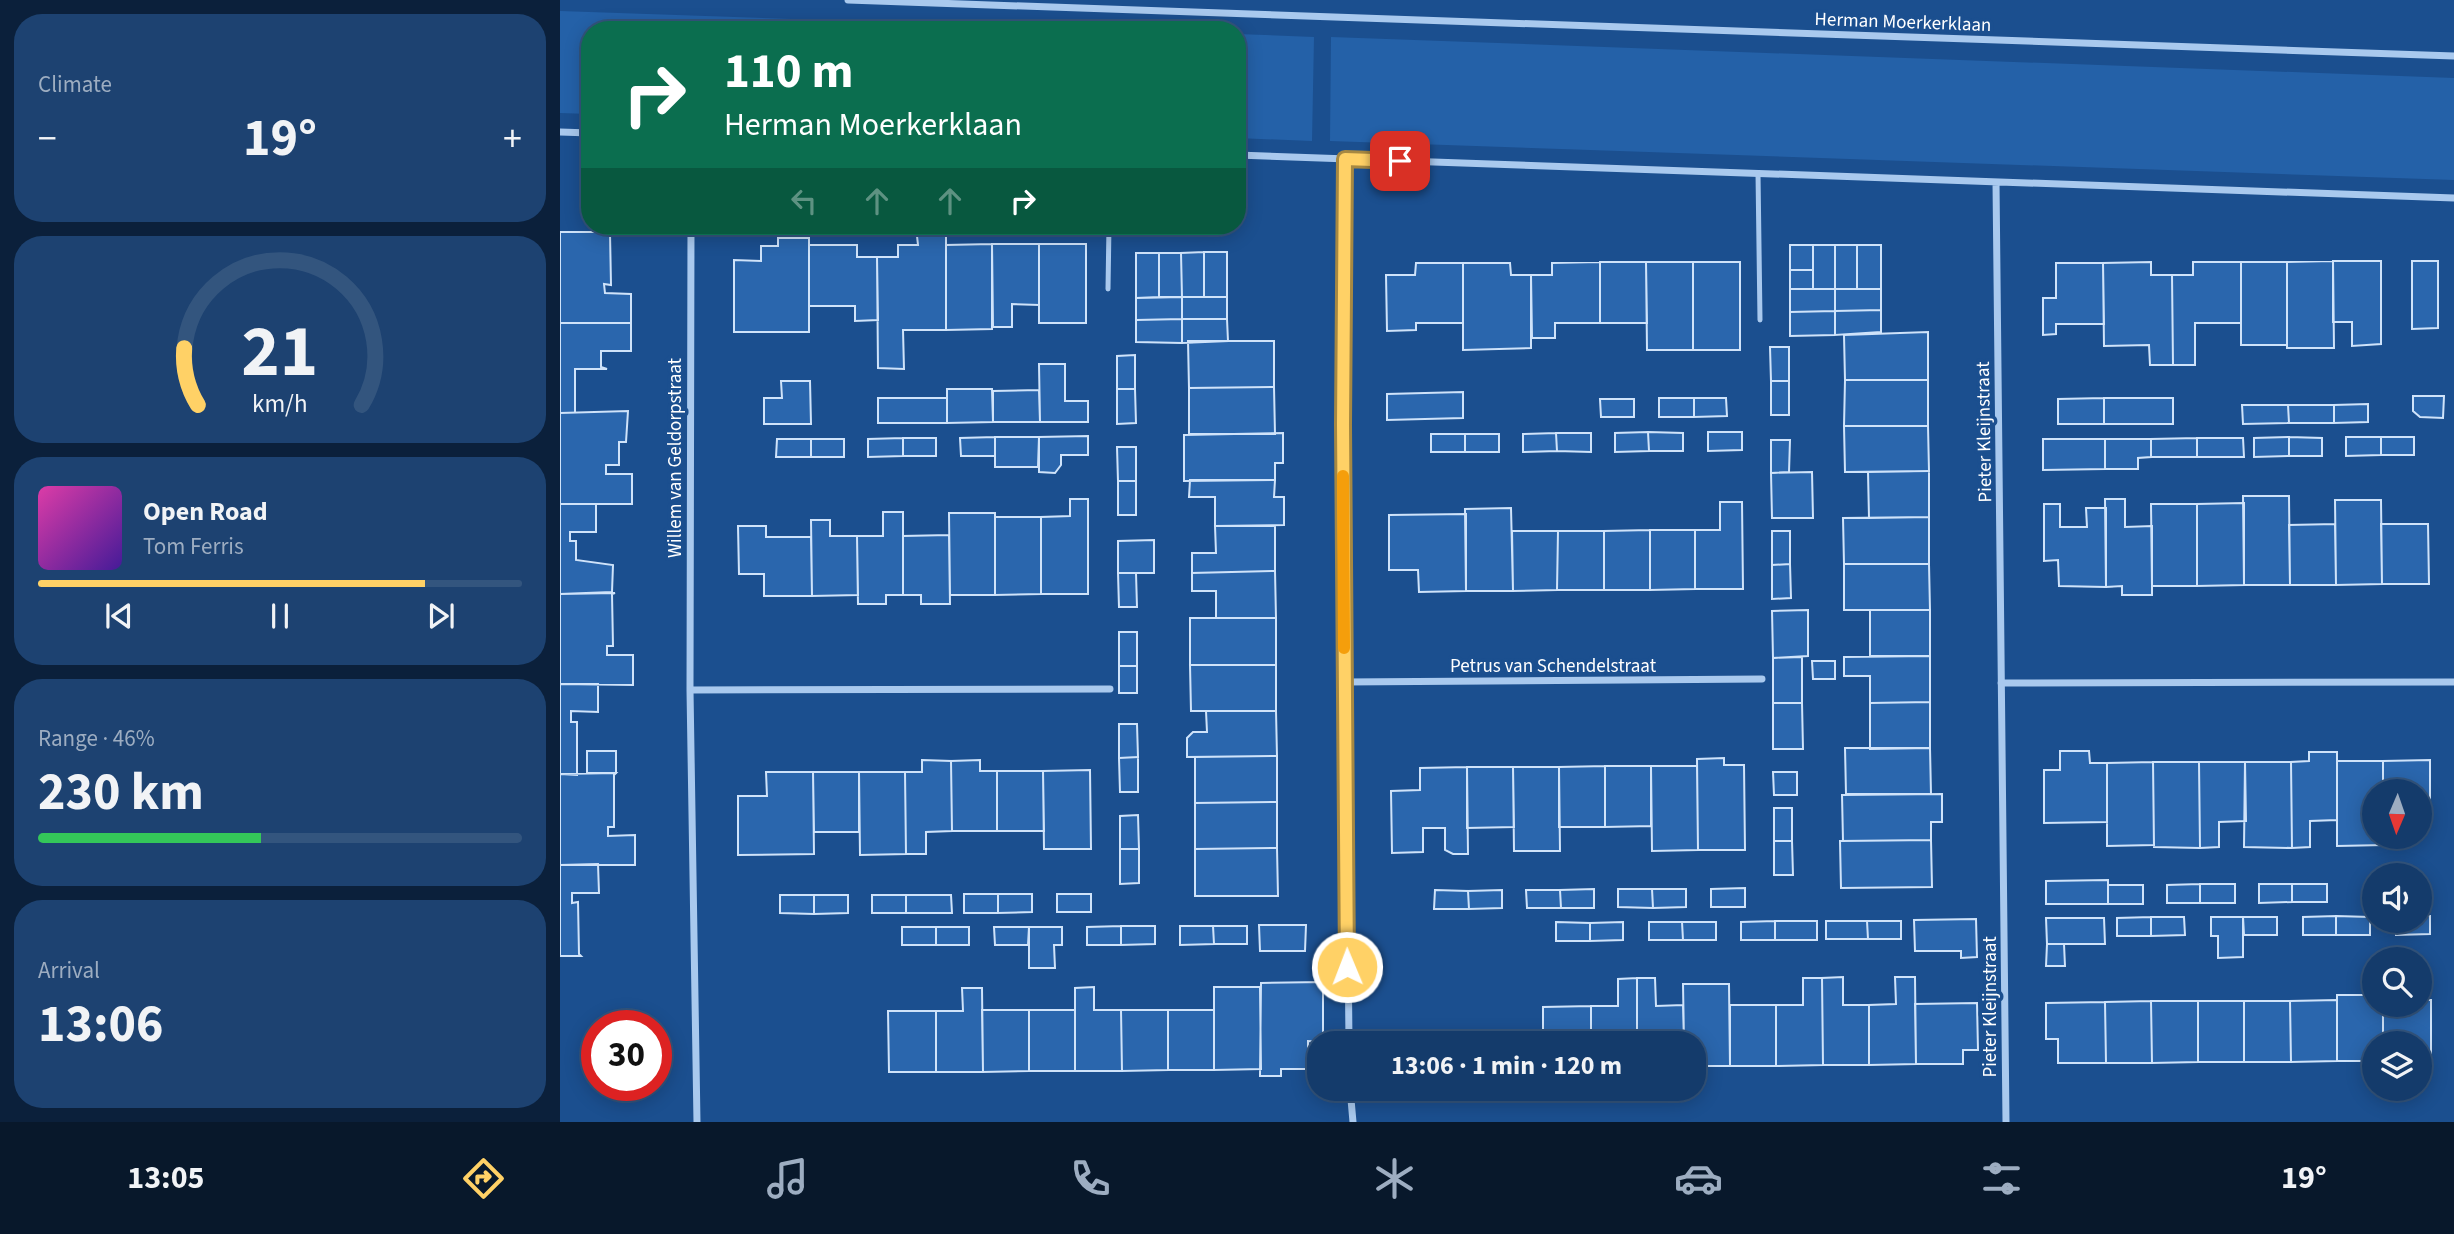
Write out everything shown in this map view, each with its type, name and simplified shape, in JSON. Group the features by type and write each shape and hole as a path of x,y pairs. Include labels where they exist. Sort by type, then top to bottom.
{"street":[{"name":"Herman Moerkerklaan","path":"848,0 2454,56"},
{"path":"560,132 581,133"},
{"path":"1246,155 2454,198"},
{"path":"1345,159 1344,682 1349,1031"},
{"name":"Pieter Kleijnstraat","path":"1996,182 2006,1122"},
{"name":"Willem van Geldorpstraat","path":"691,235 690,690 697,1122"},
{"name":"Petrus van Schendelstraat","path":"1344,682 1762,679"},
{"path":"2001,683 2453,682"},
{"path":"690,690 1110,689"},
{"path":"1351,1101 1353,1122"}],"lane":[{"path":"1758,173 1760,320"},
{"path":"1108,289 1110,235"}],"shaded area":[{"path":"560,11 849,21 581,21 581,114 560,113"},
{"path":"1246,34 1314,37 1312,141 1246,138"},
{"path":"1331,37 2454,78 2454,180 1330,141"}],"building":[{"path":"560,232 610,235 611,285 604,284 605,293 631,294 631,323 560,323"},
{"path":"917,236 946,236 946,330 903,330 904,369 878,368 877,257 898,257 898,245 918,245"},
{"path":"778,238 809,238 809,332 734,332 734,260 761,261 761,246 778,246"},
{"path":"992,244 992,329 946,330 946,245"},
{"path":"992,244 1039,244 1039,305 1012,304 1012,327 993,327"},
{"path":"1039,244 1086,244 1086,323 1039,323"},
{"path":"809,245 857,245 857,257 877,257 878,320 855,321 855,306 809,306"},
{"path":"1790,245 1813,245 1813,270 1790,270"},
{"path":"1813,245 1835,245 1835,289 1813,289"},
{"path":"1835,245 1857,245 1857,289 1835,289"},
{"path":"1857,245 1881,245 1881,289 1857,289"},
{"path":"1204,252 1204,297 1182,297 1181,253"},
{"path":"1204,252 1227,252 1227,297 1204,297"},
{"path":"1136,253 1159,253 1159,297 1136,298"},
{"path":"1159,253 1181,253 1182,297 1159,297"},
{"path":"2333,261 2381,261 2381,344 2352,346 2352,322 2333,322"},
{"path":"2333,261 2334,348 2287,348 2287,262"},
{"path":"2412,261 2438,261 2438,328 2412,329"},
{"path":"1600,262 1646,262 1647,323 1600,323"},
{"path":"1600,262 1600,323 1555,323 1555,338 1532,338 1531,275 1552,275 1552,263"},
{"path":"1646,262 1693,262 1693,350 1647,350"},
{"path":"1693,262 1740,262 1740,350 1693,350"},
{"path":"2151,262 2151,275 2172,275 2173,365 2150,365 2149,345 2104,346 2103,263"},
{"path":"2193,262 2241,262 2241,323 2195,323 2195,365 2173,365 2172,275 2193,275"},
{"path":"2241,262 2287,262 2287,345 2241,345"},
{"path":"1416,263 1463,263 1463,323 1416,323 1416,330 1387,331 1386,275 1415,275"},
{"path":"1463,263 1510,263 1511,275 1531,275 1531,348 1463,350"},
{"path":"2056,263 2103,263 2104,324 2056,324 2056,334 2043,335 2043,298 2056,298"},
{"path":"1790,270 1813,270 1813,289 1790,289"},
{"path":"1790,289 1835,289 1835,311 1790,312"},
{"path":"1835,289 1881,289 1881,310 1835,311"},
{"path":"1182,297 1182,319 1136,320 1136,298"},
{"path":"1182,297 1227,297 1227,319 1182,319"},
{"path":"1881,310 1881,332 1835,335 1835,311"},
{"path":"1835,311 1835,335 1790,336 1790,312"},
{"path":"1182,319 1182,343 1136,342 1136,320"},
{"path":"1182,319 1227,319 1228,341 1182,343"},
{"path":"560,323 631,323 631,351 601,351 601,367 607,369 575,369 575,413 560,413"},
{"path":"1928,332 1928,380 1845,380 1844,335"},
{"path":"1188,341 1274,341 1274,387 1189,388"},
{"path":"1770,347 1789,347 1789,381 1771,381"},
{"path":"1135,355 1135,389 1117,389 1117,356"},
{"path":"1039,364 1065,364 1065,401 1088,401 1088,422 1040,422"},
{"path":"1845,380 1928,380 1928,426 1844,426"},
{"path":"781,381 810,381 811,424 764,424 764,398 782,398"},
{"path":"1771,381 1789,381 1789,415 1771,415"},
{"path":"1274,387 1275,434 1189,434 1189,388"},
{"path":"947,389 992,389 993,422 947,423"},
{"path":"1117,389 1135,389 1136,423 1117,424"},
{"path":"1039,390 1040,422 993,422 993,391"},
{"path":"1463,392 1463,418 1387,420 1387,394"},
{"path":"2413,396 2444,396 2443,418 2420,417 2413,411"},
{"path":"878,398 947,398 947,423 878,423"},
{"path":"1659,398 1694,398 1694,417 1659,417"},
{"path":"1694,398 1726,398 1727,416 1694,417"},
{"path":"2104,398 2104,424 2058,424 2058,399"},
{"path":"2104,398 2173,398 2173,424 2104,424"},
{"path":"1600,399 1634,399 1634,417 1601,417"},
{"path":"2368,404 2368,422 2334,423 2334,405"},
{"path":"2242,405 2288,405 2289,423 2243,424"},
{"path":"2288,405 2334,405 2334,423 2289,423"},
{"path":"628,411 626,442 619,442 619,465 606,465 606,474 632,474 632,504 560,504 560,413"},
{"path":"1844,426 1928,426 1929,471 1845,472"},
{"path":"1648,432 1649,451 1615,452 1615,433"},
{"path":"1648,432 1683,433 1683,451 1649,451"},
{"path":"1708,432 1742,432 1742,450 1708,451"},
{"path":"1283,433 1283,463 1275,463 1275,480 1184,481 1184,435"},
{"path":"1556,433 1557,451 1523,452 1523,434"},
{"path":"1556,433 1591,433 1591,452 1557,451"},
{"path":"1431,434 1465,434 1465,452 1431,452"},
{"path":"1465,434 1499,434 1499,452 1465,452"},
{"path":"1088,436 1088,455 1061,455 1061,465 1055,473 1039,472 1039,437"},
{"path":"995,437 995,456 961,456 960,438"},
{"path":"995,437 1039,437 1038,467 995,467"},
{"path":"2289,437 2289,456 2254,457 2254,438"},
{"path":"2289,437 2322,438 2322,456 2289,456"},
{"path":"2346,437 2381,437 2381,455 2346,456"},
{"path":"2381,437 2414,437 2414,455 2381,455"},
{"path":"903,438 903,456 868,457 868,439"},
{"path":"903,438 936,438 936,456 903,456"},
{"path":"2197,438 2197,457 2151,457 2151,439"},
{"path":"2197,438 2243,438 2244,457 2197,457"},
{"path":"777,439 811,439 811,457 776,457"},
{"path":"811,439 844,439 844,457 811,457"},
{"path":"2043,439 2105,439 2105,469 2043,470"},
{"path":"2105,439 2151,439 2151,457 2138,458 2138,469 2105,469"},
{"path":"1771,440 1790,440 1789,472 1771,473"},
{"path":"1117,447 1136,447 1136,481 1118,481"},
{"path":"1929,471 1929,517 1869,518 1868,472"},
{"path":"1812,472 1813,518 1772,518 1771,473"},
{"path":"1190,480 1275,480 1274,497 1284,497 1284,525 1215,526 1215,497 1189,497"},
{"path":"1118,481 1136,481 1136,515 1118,515"},
{"path":"2243,496 2289,496 2290,585 2244,585"},
{"path":"1070,499 1088,499 1088,594 1041,594 1041,517 1070,516"},
{"path":"2105,499 2125,499 2125,527 2152,526 2152,595 2122,595 2122,586 2106,587"},
{"path":"2335,500 2381,500 2382,584 2336,585"},
{"path":"1720,502 1742,502 1743,589 1695,589 1695,530 1720,530"},
{"path":"2244,503 2244,585 2197,586 2197,504"},
{"path":"560,504 596,504 596,532 570,532 570,541 576,541 576,560 613,565 612,592 560,594"},
{"path":"2044,504 2060,504 2060,527 2087,527 2086,508 2106,508 2106,587 2059,586 2058,560 2044,561"},
{"path":"2151,504 2197,504 2197,586 2152,586"},
{"path":"1511,508 1513,591 1466,591 1465,509"},
{"path":"883,512 903,512 903,595 886,595 886,604 858,604 857,536 883,536"},
{"path":"949,513 995,513 995,595 950,595"},
{"path":"1466,514 1466,591 1419,592 1418,570 1389,570 1389,515"},
{"path":"995,517 1041,517 1041,594 995,595"},
{"path":"1929,517 1929,564 1844,564 1843,518"},
{"path":"811,520 830,520 830,536 857,536 858,595 812,596"},
{"path":"2335,524 2336,585 2290,585 2289,525"},
{"path":"2381,524 2428,524 2429,584 2382,584"},
{"path":"738,526 766,526 766,537 811,537 812,596 764,596 764,574 739,574"},
{"path":"1215,526 1275,526 1275,571 1192,573 1192,553 1216,553"},
{"path":"1650,530 1650,590 1604,590 1604,531"},
{"path":"1650,530 1695,530 1695,589 1650,590"},
{"path":"1512,531 1558,531 1557,590 1513,591"},
{"path":"1558,531 1604,531 1604,590 1557,590"},
{"path":"1772,531 1790,531 1790,564 1772,565"},
{"path":"949,535 950,604 921,604 921,595 903,595 903,536"},
{"path":"1154,540 1154,573 1118,573 1118,541"},
{"path":"1790,564 1791,598 1772,599 1772,565"},
{"path":"1844,564 1929,564 1930,610 1844,610"},
{"path":"1275,571 1276,618 1216,618 1216,591 1192,591 1192,573"},
{"path":"1118,573 1136,573 1137,607 1119,607"},
{"path":"615,593 612,594 613,646 607,646 607,655 633,655 633,685 560,684 560,594"},
{"path":"1808,610 1808,656 1773,658 1772,611"},
{"path":"1870,610 1930,610 1930,656 1870,656"},
{"path":"1190,618 1276,618 1276,665 1190,665"},
{"path":"1119,632 1137,632 1137,666 1119,666"},
{"path":"1930,656 1930,702 1870,703 1870,676 1844,676 1844,657"},
{"path":"1802,657 1802,703 1773,703 1773,658"},
{"path":"1812,661 1835,661 1835,679 1813,679"},
{"path":"1190,665 1276,665 1276,711 1191,711"},
{"path":"1119,666 1137,666 1137,693 1119,693"},
{"path":"560,684 598,684 598,712 571,711 571,722 577,722 577,775 560,774"},
{"path":"1930,702 1930,748 1870,749 1870,703"},
{"path":"1773,703 1802,703 1803,749 1773,749"},
{"path":"1206,711 1276,711 1277,756 1187,757 1187,738 1193,732 1207,732"},
{"path":"1119,724 1137,724 1138,757 1119,758"},
{"path":"1845,748 1930,748 1931,794 1846,794"},
{"path":"587,751 616,751 616,773 587,773"},
{"path":"2060,751 2089,751 2090,763 2107,763 2107,822 2044,823 2044,770 2060,770"},
{"path":"2309,752 2337,752 2337,820 2310,821 2310,847 2292,848 2291,762 2309,761"},
{"path":"1277,756 1277,802 1195,803 1195,757"},
{"path":"1138,757 1138,792 1120,792 1119,758"},
{"path":"1724,758 1724,765 1744,765 1745,850 1698,850 1697,759"},
{"path":"922,760 951,761 952,831 926,832 926,854 906,854 905,772 922,772"},
{"path":"980,760 980,771 997,771 997,831 952,831 951,761"},
{"path":"2430,760 2430,779 2383,779 2383,761"},
{"path":"2337,761 2383,761 2383,779 2362,779 2362,845 2337,846"},
{"path":"2153,762 2199,762 2200,848 2154,847"},
{"path":"2153,762 2154,845 2107,846 2107,763"},
{"path":"2199,762 2245,762 2246,821 2219,822 2219,847 2200,848"},
{"path":"2245,762 2291,762 2292,848 2244,847"},
{"path":"1605,766 1651,766 1651,826 1605,827"},
{"path":"1605,766 1605,827 1559,827 1559,767"},
{"path":"1651,766 1697,766 1698,850 1652,851"},
{"path":"1467,767 1468,854 1453,854 1445,850 1445,828 1423,828 1423,852 1392,853 1391,791 1420,790 1420,768"},
{"path":"1467,767 1513,767 1514,827 1467,828"},
{"path":"1513,767 1559,767 1560,851 1514,851"},
{"path":"1090,770 1091,849 1044,849 1043,771"},
{"path":"997,771 1043,771 1044,831 997,831"},
{"path":"766,772 813,772 814,854 738,855 738,796 767,796"},
{"path":"813,772 859,772 859,832 814,832"},
{"path":"859,772 905,772 906,854 860,855"},
{"path":"1773,772 1797,772 1797,795 1774,795"},
{"path":"616,773 614,827 608,827 608,836 635,835 635,865 560,865 560,774"},
{"path":"1942,794 1942,822 1931,822 1931,840 1843,841 1842,795"},
{"path":"1277,802 1277,848 1195,849 1195,803"},
{"path":"1774,808 1792,808 1792,841 1774,841"},
{"path":"1138,815 1139,849 1120,849 1120,816"},
{"path":"1931,840 1932,887 1841,888 1840,841"},
{"path":"1774,841 1792,841 1793,875 1774,875"},
{"path":"1277,848 1278,896 1195,896 1195,849"},
{"path":"1120,849 1139,849 1139,883 1120,884"},
{"path":"598,864 599,893 572,893 572,903 578,902 581,956 560,956 560,865"},
{"path":"2108,880 2108,904 2046,904 2046,881"},
{"path":"2200,884 2200,903 2167,903 2167,885"},
{"path":"2200,884 2235,884 2235,903 2200,903"},
{"path":"2259,884 2292,884 2292,902 2259,903"},
{"path":"2292,884 2327,884 2327,902 2292,902"},
{"path":"2108,885 2143,885 2143,904 2108,904"},
{"path":"1745,888 1745,907 1711,907 1711,889"},
{"path":"1594,889 1594,908 1561,908 1560,890"},
{"path":"1618,889 1652,889 1653,908 1618,907"},
{"path":"1652,889 1686,889 1686,907 1653,908"},
{"path":"1435,890 1468,891 1469,909 1434,909"},
{"path":"1502,890 1502,908 1469,909 1468,891"},
{"path":"1526,890 1560,890 1561,908 1527,908"},
{"path":"964,894 998,894 998,913 964,913"},
{"path":"998,894 1032,894 1032,912 998,913"},
{"path":"1057,894 1091,894 1091,912 1057,912"},
{"path":"780,895 814,895 814,914 780,913"},
{"path":"814,895 848,895 848,913 814,914"},
{"path":"872,895 906,895 906,913 872,913"},
{"path":"906,895 951,895 952,913 906,913"},
{"path":"2336,916 2336,935 2303,935 2303,917"},
{"path":"2336,916 2362,917 2362,933 2370,933 2370,935 2336,935"},
{"path":"2151,917 2184,917 2185,935 2151,936"},
{"path":"2151,917 2151,936 2117,936 2117,918"},
{"path":"2211,917 2243,917 2243,957 2218,958 2218,936 2211,936"},
{"path":"2243,917 2277,917 2277,935 2244,935"},
{"path":"2046,918 2104,918 2105,944 2047,944"},
{"path":"1976,919 1977,957 1961,958 1961,951 1915,951 1914,920"},
{"path":"1775,921 1775,940 1741,940 1741,922"},
{"path":"1775,921 1817,921 1817,940 1775,940"},
{"path":"1826,921 1867,921 1868,939 1826,939"},
{"path":"1867,921 1901,921 1901,939 1868,939"},
{"path":"1556,922 1590,923 1590,941 1556,941"},
{"path":"1623,922 1623,940 1590,941 1590,923"},
{"path":"1649,922 1682,922 1683,940 1649,940"},
{"path":"1682,922 1716,922 1716,940 1683,940"},
{"path":"1259,925 1306,925 1305,951 1260,951"},
{"path":"1121,926 1155,926 1155,944 1121,945"},
{"path":"1121,926 1121,945 1087,945 1087,927"},
{"path":"1180,926 1213,926 1214,944 1180,945"},
{"path":"1213,926 1247,926 1247,944 1214,944"},
{"path":"902,927 936,927 936,945 902,945"},
{"path":"936,927 969,927 969,945 936,945"},
{"path":"994,927 1029,927 1028,945 995,945"},
{"path":"1029,927 1062,927 1062,945 1054,945 1055,968 1029,968"},
{"path":"2396,933 2430,933 2430,934"},
{"path":"2047,944 2064,944 2065,966 2046,966"},
{"path":"1843,977 1843,1005 1869,1005 1869,1065 1823,1065 1822,978"},
{"path":"1895,977 1915,977 1916,1064 1869,1065 1869,1005 1896,1004"},
{"path":"1637,978 1655,978 1656,1006 1683,1005 1684,1031 1637,1031"},
{"path":"1637,978 1637,1031 1591,1031 1591,1006 1618,1006 1618,979"},
{"path":"1803,978 1822,978 1823,1065 1776,1066 1776,1005 1803,1005"},
{"path":"1323,982 1323,1031 1307,1031 1307,1069 1281,1069 1281,1076 1260,1076 1261,983"},
{"path":"1683,984 1729,984 1730,1066 1706,1066 1706,1031 1684,1031"},
{"path":"1094,987 1094,1010 1121,1010 1122,1071 1075,1071 1075,988"},
{"path":"1214,987 1260,987 1261,1069 1214,1070"},
{"path":"962,988 982,988 983,1072 936,1072 936,1011 963,1011"},
{"path":"2337,995 2362,995 2362,1017 2383,1017 2383,1031 2362,1031 2362,1061 2337,1061"},
{"path":"2337,1000 2337,1061 2291,1062 2290,1001"},
{"path":"2151,1001 2152,1063 2106,1063 2105,1002"},
{"path":"2151,1001 2198,1001 2198,1062 2152,1063"},
{"path":"2198,1001 2244,1001 2244,1062 2198,1062"},
{"path":"2244,1001 2290,1001 2291,1062 2244,1062"},
{"path":"2105,1002 2106,1063 2058,1063 2058,1039 2046,1039 2046,1003"},
{"path":"1977,1003 1978,1050 1963,1050 1963,1064 1916,1064 1915,1004"},
{"path":"1730,1005 1776,1005 1776,1066 1730,1066"},
{"path":"1591,1006 1591,1031 1543,1031 1543,1007"},
{"path":"982,1010 1029,1010 1029,1071 983,1072"},
{"path":"1029,1010 1075,1010 1075,1071 1029,1071"},
{"path":"1121,1010 1168,1010 1168,1070 1122,1071"},
{"path":"1168,1010 1214,1010 1214,1070 1168,1070"},
{"path":"888,1011 936,1011 936,1072 889,1072"},
{"path":"2383,1017 2431,1017 2431,1031 2383,1031"}],"slow traffic":[{"path":"1343,476 1344,648"}],"route":[{"path":"1347,967 1343,425 1345,159 1400,161"}]}
